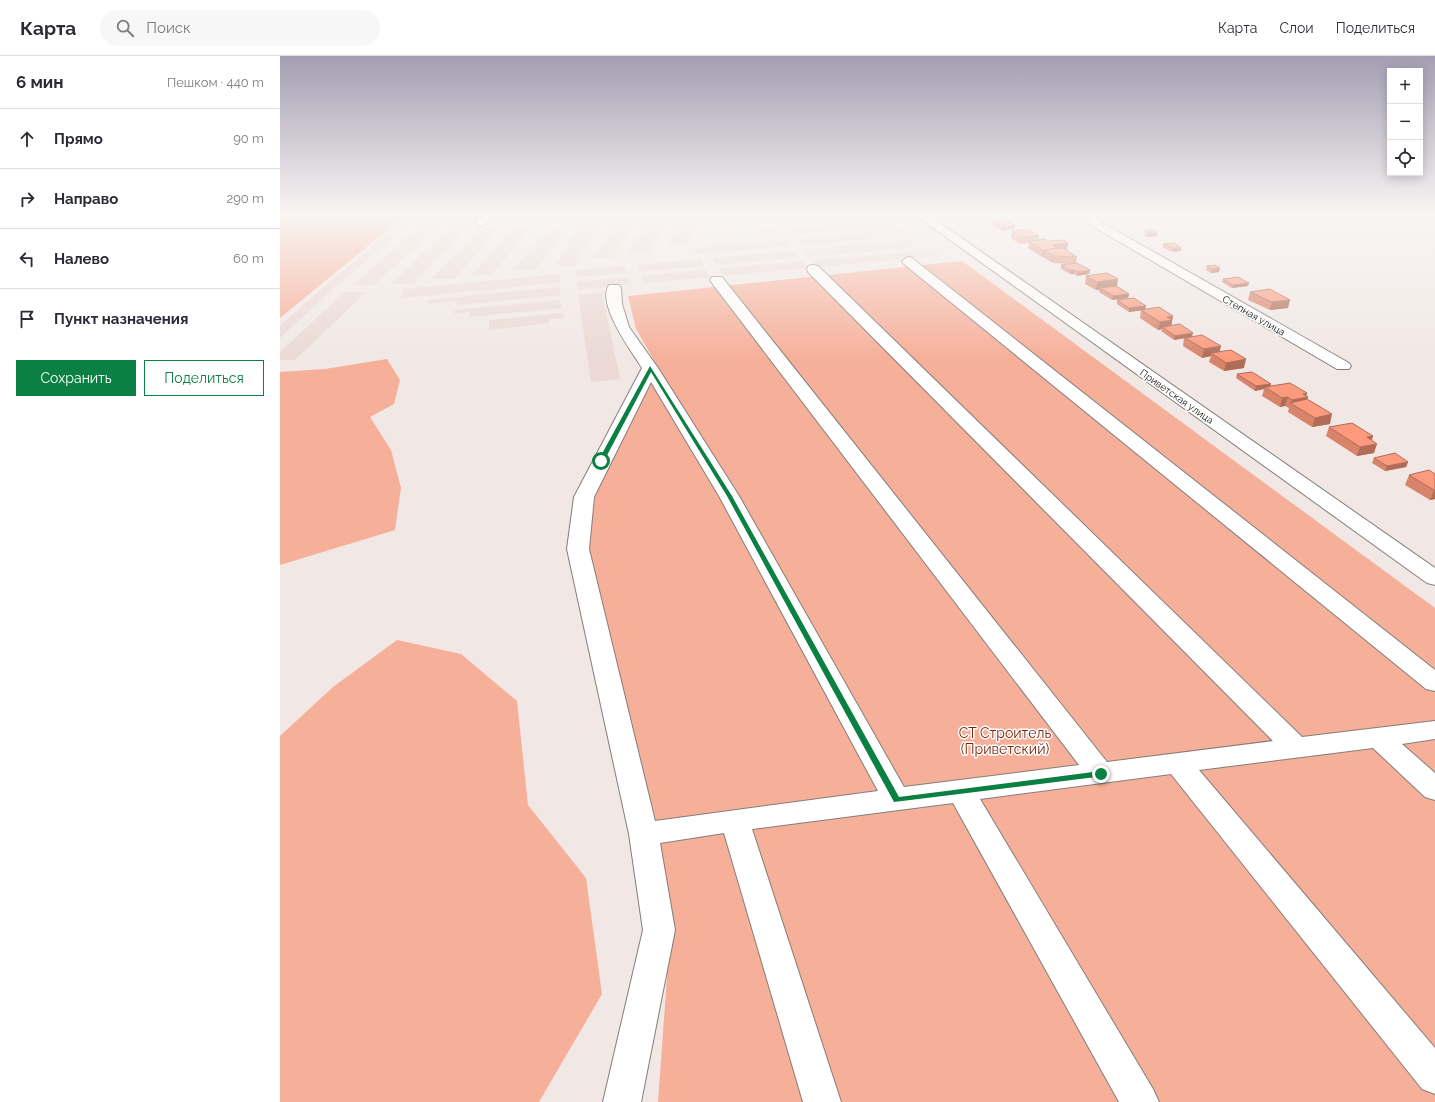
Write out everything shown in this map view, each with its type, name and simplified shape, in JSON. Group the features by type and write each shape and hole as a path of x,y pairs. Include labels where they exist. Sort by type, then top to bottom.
{"street":[{"path":"910,263 1435,683"},
{"name":"Приветская улица","path":"989,263 1435,578"},
{"name":"Степная улица","path":"1164,263 1343,366"},
{"path":"813,269 1296,748"},
{"path":"717,280 1101,774"},
{"path":"614,288 615,304 622,327 650,368 729,496 896,800"},
{"path":"622,1102 659,930 644,834 578,548 584,497 650,368"},
{"path":"644,834 735,820 1435,730"},
{"path":"1378,737 1435,789"},
{"path":"1178,764 1435,1076"},
{"path":"961,792 1140,1102"},
{"path":"735,820 822,1102"}],"shaded area":[{"path":"352,263 364,263 280,338 280,326"},
{"path":"378,263 398,263 374,285 353,285"},
{"path":"413,263 434,263 413,284 391,284"},
{"path":"447,263 469,263 454,279 432,279"},
{"path":"482,263 502,263 491,275 471,275"},
{"path":"519,263 540,263 534,271 513,270"},
{"path":"556,263 577,263 576,265 555,265"},
{"path":"661,263 703,263 704,266 639,272 638,265"},
{"path":"715,263 739,263 716,265"},
{"path":"783,263 803,263 807,268 723,276 719,269"},
{"path":"815,263 863,263 817,267"},
{"path":"624,266 626,273 577,277 576,270"},
{"path":"706,270 709,277 643,283 642,276"},
{"path":"559,274 561,282 402,298 403,289"},
{"path":"628,277 630,284 578,290 577,282"},
{"path":"559,287 561,295 457,305 457,301 427,304 428,300"},
{"path":"345,292 366,292 295,360 280,360 280,352"},
{"path":"602,292 620,379 591,382 578,295"},
{"path":"560,300 562,308 469,317 469,312 454,314 455,310"},
{"path":"563,313 564,318 549,319 549,323 489,330 489,320"}],"green space":[{"path":"280,263 347,263 280,318"},
{"name":"СТ Строитель (Приветский)","path":"945,263 964,263 1435,608 1435,1102 658,1102 667,977 667,878 588,551 595,497 645,386 666,381 636,329 628,296"},
{"path":"387,359 400,380 394,404 370,417 391,450 401,488 395,530 280,565 280,372 325,369"},
{"path":"397,640 461,654 517,701 528,805 586,878 602,994 539,1102 280,1102 280,736 333,687"}],"building":[{"path":"1077,263 1090,270 1078,272 1061,265"},
{"path":"1215,265 1220,268 1212,269 1207,266"},
{"path":"1107,273 1118,279 1097,282 1086,276"},
{"path":"1238,277 1249,283 1233,285 1223,279"},
{"path":"1116,286 1129,294 1113,296 1100,288"},
{"path":"1270,289 1290,300 1272,302 1250,292"},
{"path":"1134,298 1146,306 1129,308 1117,300"},
{"path":"1159,307 1173,316 1167,317 1172,320 1160,322 1141,310"},
{"path":"1180,324 1193,333 1175,336 1162,327"},
{"path":"1202,335 1221,346 1204,349 1185,338"},
{"path":"1231,350 1246,359 1226,363 1211,353"},
{"path":"1252,372 1271,384 1256,386 1237,374"},
{"path":"1290,383 1307,393 1303,394 1308,397 1292,400 1288,397 1282,398 1265,387"},
{"path":"1307,399 1332,414 1315,418 1290,403"},
{"path":"1352,423 1373,436 1367,437 1377,444 1360,447 1329,427"},
{"path":"1395,453 1408,462 1387,466 1374,458"},
{"path":"1429,470 1435,474 1435,490 1409,475"}],"route":[{"path":"601,461 650,368 729,496 896,800 1101,774"}]}
